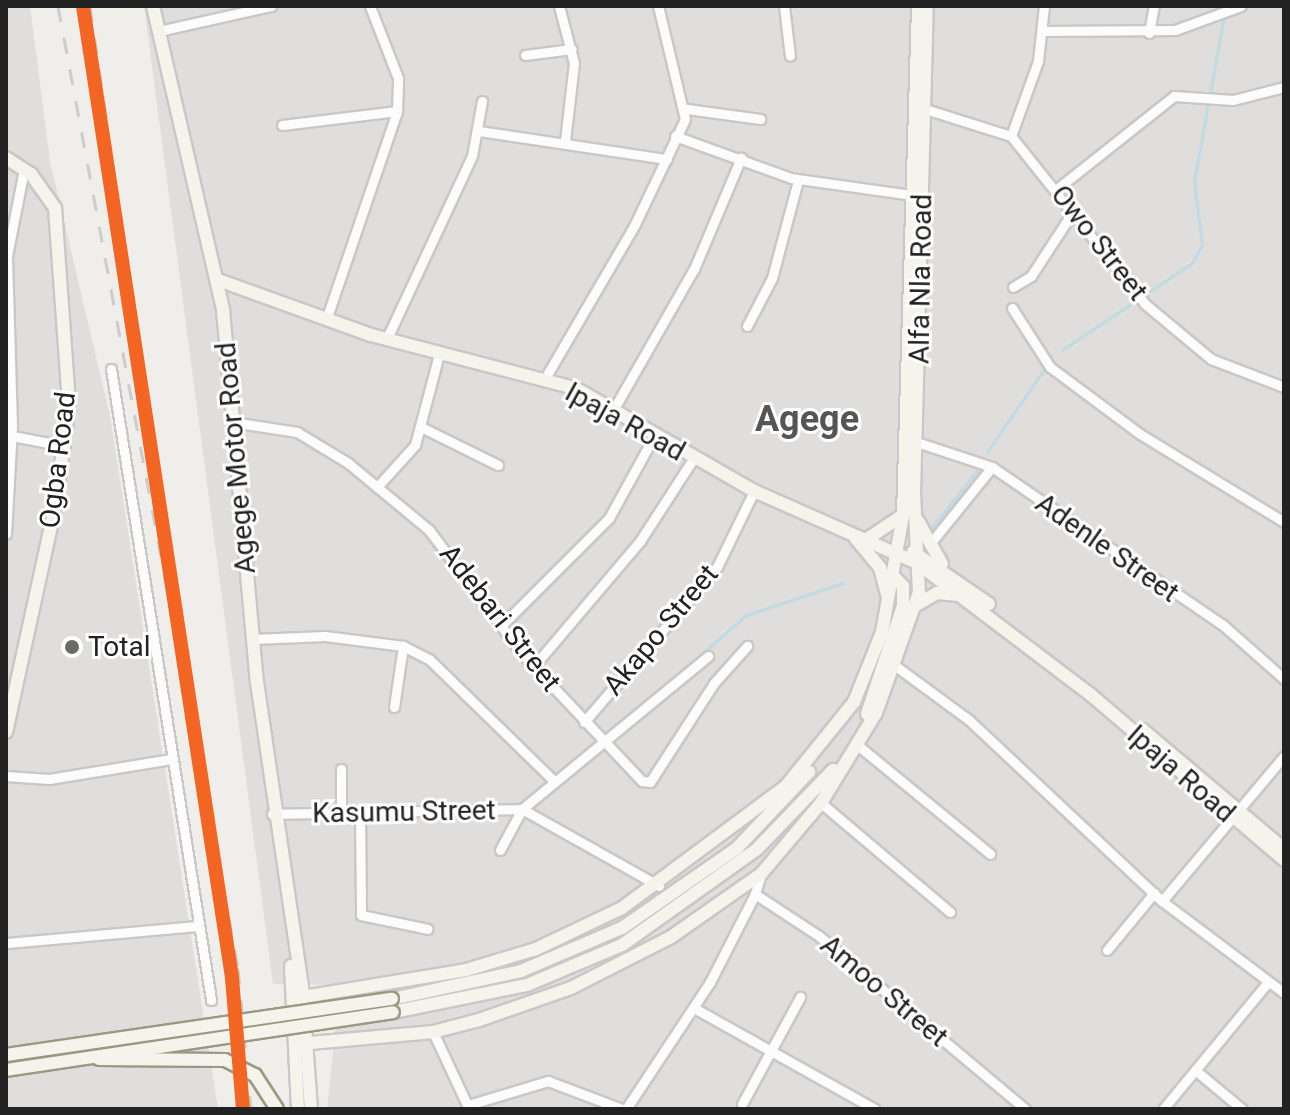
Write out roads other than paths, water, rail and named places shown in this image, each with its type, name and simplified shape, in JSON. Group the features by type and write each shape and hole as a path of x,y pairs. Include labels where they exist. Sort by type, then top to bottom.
{"main road":[{"name":"Agege Motor Road","path":"153,6 218,280 272,814 303,997 304,1044 298,1109"},
{"name":"Alfa Nla Road","path":"828,742 865,682 888,604 893,551 903,515 912,440 918,6"},
{"name":"Alfa Nla Road","path":"855,743 897,667 918,604 912,440 912,195 927,6"},
{"name":"Ogba Road","path":"6,158 24,169 55,208 64,275 65,446 6,732"},
{"name":"Ipaja Road","path":"218,280 439,354 575,388 653,438 754,491 949,572 1234,813 1284,860"},
{"path":"914,494 928,545 949,572"},
{"path":"867,539 903,515"},
{"path":"844,529 880,568 888,604"},
{"name":"Ipaja Road","path":"916,558 1234,813 1284,849"},
{"path":"304,1044 433,1032 521,1007 620,966 761,874 821,803 855,743 903,606 901,580 893,576"},
{"path":"918,604 947,592 975,604"},
{"path":"303,997 440,976 536,949 659,886 786,786 828,742"},
{"path":"6,1070 392,1005 521,971 632,922 737,848 788,798 828,742"},
{"path":"6,1055 527,985 655,927 757,849 847,757"},
{"name":"Agege Motor Road","path":"288,915 311,1109"},
{"path":"343,991 332,1011 347,1040"},
{"path":"84,1057 225,1060 255,1075 277,1109"}],"street":[{"path":"159,31 271,6"},
{"path":"327,317 397,111 398,78 370,6"},
{"path":"559,6 572,49 565,141"},
{"path":"544,380 667,159 687,109 658,6"},
{"path":"784,6 790,56"},
{"path":"919,107 1011,136 1045,31 1044,6"},
{"path":"1149,33 1154,6"},
{"path":"1045,31 1149,33 1216,21 1238,8"},
{"path":"525,55 572,49"},
{"path":"1058,188 1174,96 1217,101 1284,87"},
{"path":"388,336 479,131 482,101"},
{"path":"687,109 760,119"},
{"path":"282,125 397,111"},
{"path":"479,131 565,141 667,159"},
{"path":"675,136 798,180 912,195"},
{"name":"Owo Street","path":"1011,136 1058,188 1145,304 1211,359 1284,387"},
{"path":"612,412 694,269 741,158"},
{"path":"6,534 12,436 8,243 24,169"},
{"path":"747,326 772,278 798,180"},
{"path":"1013,287 1031,276 1074,210"},
{"path":"1012,308 1050,367 1140,434 1284,522"},
{"path":"377,487 415,445 439,354"},
{"path":"111,369 211,1000"},
{"name":"Adebari Street","path":"232,422 297,432 377,487 449,549 501,626 534,666 600,742 650,782 714,683 747,646"},
{"path":"421,427 498,465"},
{"path":"12,436 65,446"},
{"path":"501,626 581,552 653,438"},
{"name":"Adenle Street","path":"912,440 992,467 1223,625 1284,679"},
{"path":"534,666 640,541 693,459"},
{"path":"928,545 992,467"},
{"name":"Akapo Street","path":"584,722 717,567 754,491"},
{"path":"253,639 325,636 403,646 430,660 553,780"},
{"path":"394,707 403,646"},
{"path":"500,850 522,809 553,780 708,656"},
{"path":"897,667 969,720 1162,901 1284,993"},
{"path":"855,743 990,854"},
{"path":"1162,901 1284,756"},
{"path":"6,776 49,779 171,759"},
{"path":"341,769 341,813"},
{"path":"821,803 950,912"},
{"name":"Kasumu Street","path":"272,814 522,809 659,886"},
{"path":"360,812 361,915 428,929"},
{"path":"433,1032 468,1107 548,1081 624,1109 694,1008 755,894 761,874"},
{"path":"1107,950 1154,893"},
{"name":"Amoo Street","path":"755,894 819,936 1025,1109"},
{"path":"6,943 198,926"},
{"path":"1163,1109 1268,982"},
{"path":"742,1104 776,1049 800,997"},
{"path":"694,1008 776,1049 875,1109"},
{"path":"1195,1070 1242,1109"}],"waterway":[{"path":"1062,350 1192,263 1202,245 1194,182 1223,21"},
{"path":"987,452 1046,366"},
{"path":"932,527 980,467"},
{"path":"673,679 746,615 843,583"},
{"path":"617,724 642,704"}],"railway":[{"path":"58,6 238,968 251,1109"},
{"path":"90,6 171,568"}],"place":[{"name":"Total","path":"72,647"}],"district":[{"name":"Agege","path":"807,420"}]}
